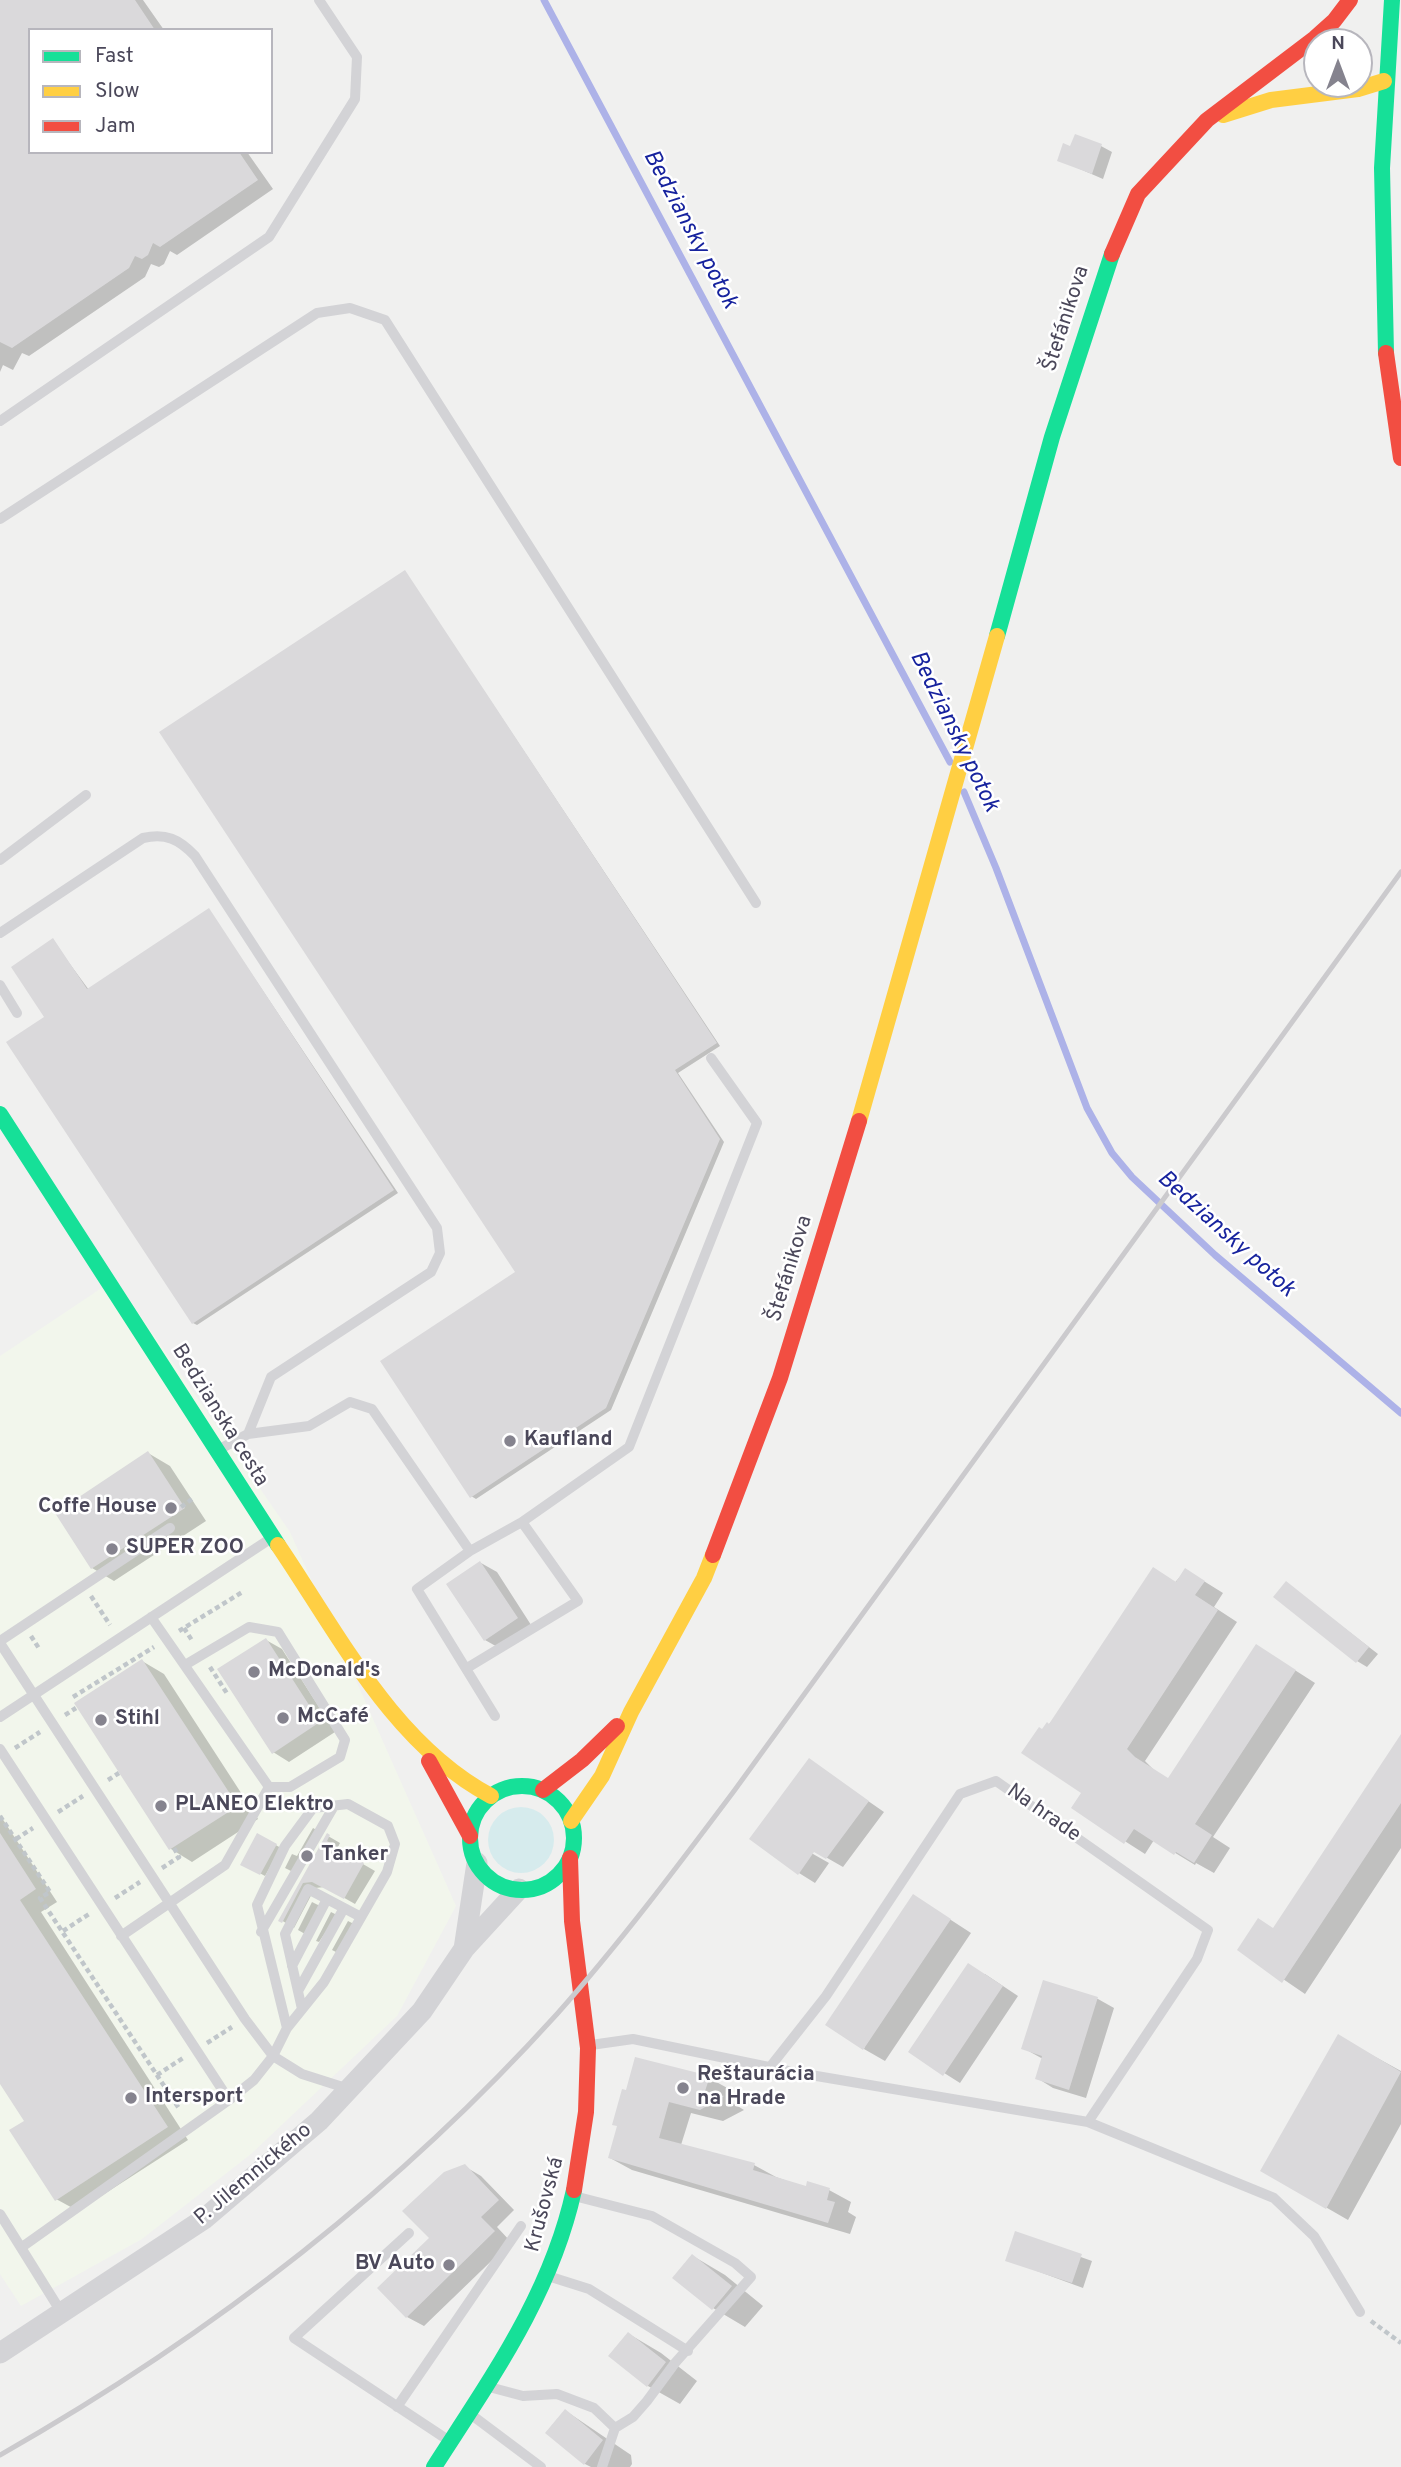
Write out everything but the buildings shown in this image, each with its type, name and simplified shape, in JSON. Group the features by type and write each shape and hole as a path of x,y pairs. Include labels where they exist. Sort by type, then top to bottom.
{"main road":[{"name":"Štefánikova","path":"631,1712 704,1578 780,1378 890,1020 1052,437 1115,245 1138,194 1207,120 1315,38 1334,21 1350,0"},
{"path":"1392,0 1384,81 1381,225 1385,338 1401,458"},
{"path":"1266,73 1303,63"},
{"path":"1373,74 1384,81"},
{"path":"1207,120 1287,97 1358,89 1384,81"},
{"path":"1287,97 1346,110"},
{"path":"1365,122 1383,136"},
{"name":"Bedzianska cesta","path":"0,1114 73,1220 272,1538 414,1734 470,1836"},
{"path":"544,1790 582,1760 631,1712"},
{"path":"571,1821 602,1776 631,1712"},
{"name":"Bedzianska cesta","path":"414,1734 458,1777 491,1796"},
{"path":"540,1894 570,1858 574,1839 571,1821 558,1800 544,1790 517,1786 491,1796 478,1811 470,1836 477,1863 492,1880 540,1894 572,1922"},
{"name":"Krušovská","path":"434,2467 520,2334 548,2276 572,2196 584,2134 588,2045 572,1922 570,1858"}],"street":[{"name":"P. Jilemnického","path":"464,1949 477,1863"},
{"name":"P. Jilemnického","path":"0,2353 63,2315 204,2219 319,2121 422,2011 464,1949 540,1894"}],"lane":[{"path":"0,421 269,237 355,99 357,57 319,0"},
{"path":"0,519 317,313 350,308 385,320 756,903"},
{"path":"0,860 86,795"},
{"path":"0,933 142,838 158,834 180,841 202,868 437,1228 440,1252 431,1272 271,1377 248,1434"},
{"path":"0,985 17,1013"},
{"path":"495,1716 417,1589 470,1551 522,1522 629,1447 757,1123 711,1058"},
{"path":"216,1451 248,1434 309,1426 351,1402 372,1409 470,1551"},
{"path":"467,1668 578,1601 522,1522"},
{"path":"170,1528 0,1642 245,2019 272,2056 302,2074 349,2089"},
{"path":"0,1717 272,1538"},
{"path":"152,1617 269,1787"},
{"path":"185,1665 249,1628 278,1632 345,1740 340,1757 290,1787 269,1787"},
{"path":"0,1749 229,2100"},
{"name":"Na hrade","path":"770,2067 826,1996 960,1794 996,1781 1208,1930 1197,1959 1088,2122"},
{"path":"121,1936 225,1865 269,1787"},
{"path":"22,2247 229,2100 254,2080 272,2056 287,2028 324,1982 387,1872 395,1844 388,1826 348,1804 313,1808 285,1846 257,1905 261,1932 287,2028"},
{"path":"261,1932 334,1806"},
{"path":"302,2009 285,1934 308,1889 361,1917"},
{"path":"292,1966 327,1899"},
{"path":"298,1992 344,1908"},
{"path":"588,2045 633,2039 770,2067 1088,2122 1274,2198 1314,2236 1360,2312"},
{"path":"572,2196 652,2216 736,2263 751,2277 633,2417 615,2428 602,2467"},
{"path":"0,2214 63,2315"},
{"path":"397,2407 521,2226"},
{"path":"410,2233 294,2338 450,2442"},
{"path":"548,2276 589,2289 688,2351"},
{"path":"486,2387 523,2396 557,2394 594,2408 615,2428"},
{"path":"469,2413 541,2467"}],"path":[{"path":"181,1507 192,1499"},
{"path":"16,1839 119,1773"},
{"path":"0,1816 50,1892 40,1898 180,2110"},
{"path":"159,1869 179,1857 174,1849"},
{"path":"110,1901 141,1881"},
{"path":"63,1931 93,1912"},
{"path":"204,2045 245,2019"},
{"path":"157,2075 187,2056"},
{"path":"1360,2312 1401,2343"}],"shaded area":[{"path":"115,1279 290,1532 456,1906 397,2016 251,2154 142,2239 21,2306 0,2274 0,1356"},
{"path":"527,1807 545,1816 552,1827 552,1853 545,1864 534,1871 515,1873 497,1864 490,1853 488,1834 497,1816 508,1809"}],"waterway":[{"name":"Bedziansky potok","path":"544,0 950,762"},
{"name":"Bedziansky potok","path":"964,792 996,868 1087,1108 1112,1153 1132,1177 1215,1255 1401,1413"}],"railway":[{"path":"0,2455 152,2361 225,2311 296,2257 365,2201 431,2141 557,2014 626,1932 734,1791 1401,872"}],"traffic: fast":[{"path":"1386,353 1382,168 1392,0"},
{"path":"997,636 1052,437 1112,254"},
{"path":"0,1114 278,1545"},
{"path":"522,1786 542,1790 559,1801 570,1818 574,1838 570,1858 559,1875 542,1886 522,1890 502,1886 485,1875 474,1858 470,1838 474,1818 485,1801 502,1790 522,1786"},
{"path":"434,2467 497,2368 535,2300 564,2228 574,2190"}],"traffic: slow":[{"path":"1223,115 1271,100 1358,89 1384,81"},
{"path":"859,1121 997,636"},
{"path":"278,1545 370,1684 396,1717 456,1774 491,1796"},
{"path":"571,1821 602,1776 631,1712 704,1578 713,1555"}],"traffic: jam":[{"path":"1112,254 1138,194 1207,120 1315,38 1334,21 1350,0"},
{"path":"1386,353 1401,458"},
{"path":"713,1555 780,1378 859,1121"},
{"path":"543,1790 582,1760 617,1726"},
{"path":"429,1761 470,1836"},
{"path":"570,1858 572,1921 588,2048 586,2112 574,2190"}],"place":[{"name":"Kaufland","path":"510,1441"},
{"name":"Coffe House","path":"171,1508"},
{"name":"SUPER ZOO","path":"112,1549"},
{"name":"McDonald's","path":"254,1672"},
{"name":"McCafé","path":"283,1718"},
{"name":"Stihl","path":"101,1720"},
{"name":"PLANEO Elektro","path":"161,1806"},
{"name":"Tanker","path":"307,1856"},
{"name":"Reštaurácia na Hrade","path":"683,2088"},
{"name":"Intersport","path":"131,2098"},
{"name":"BV Auto","path":"449,2265"}]}
